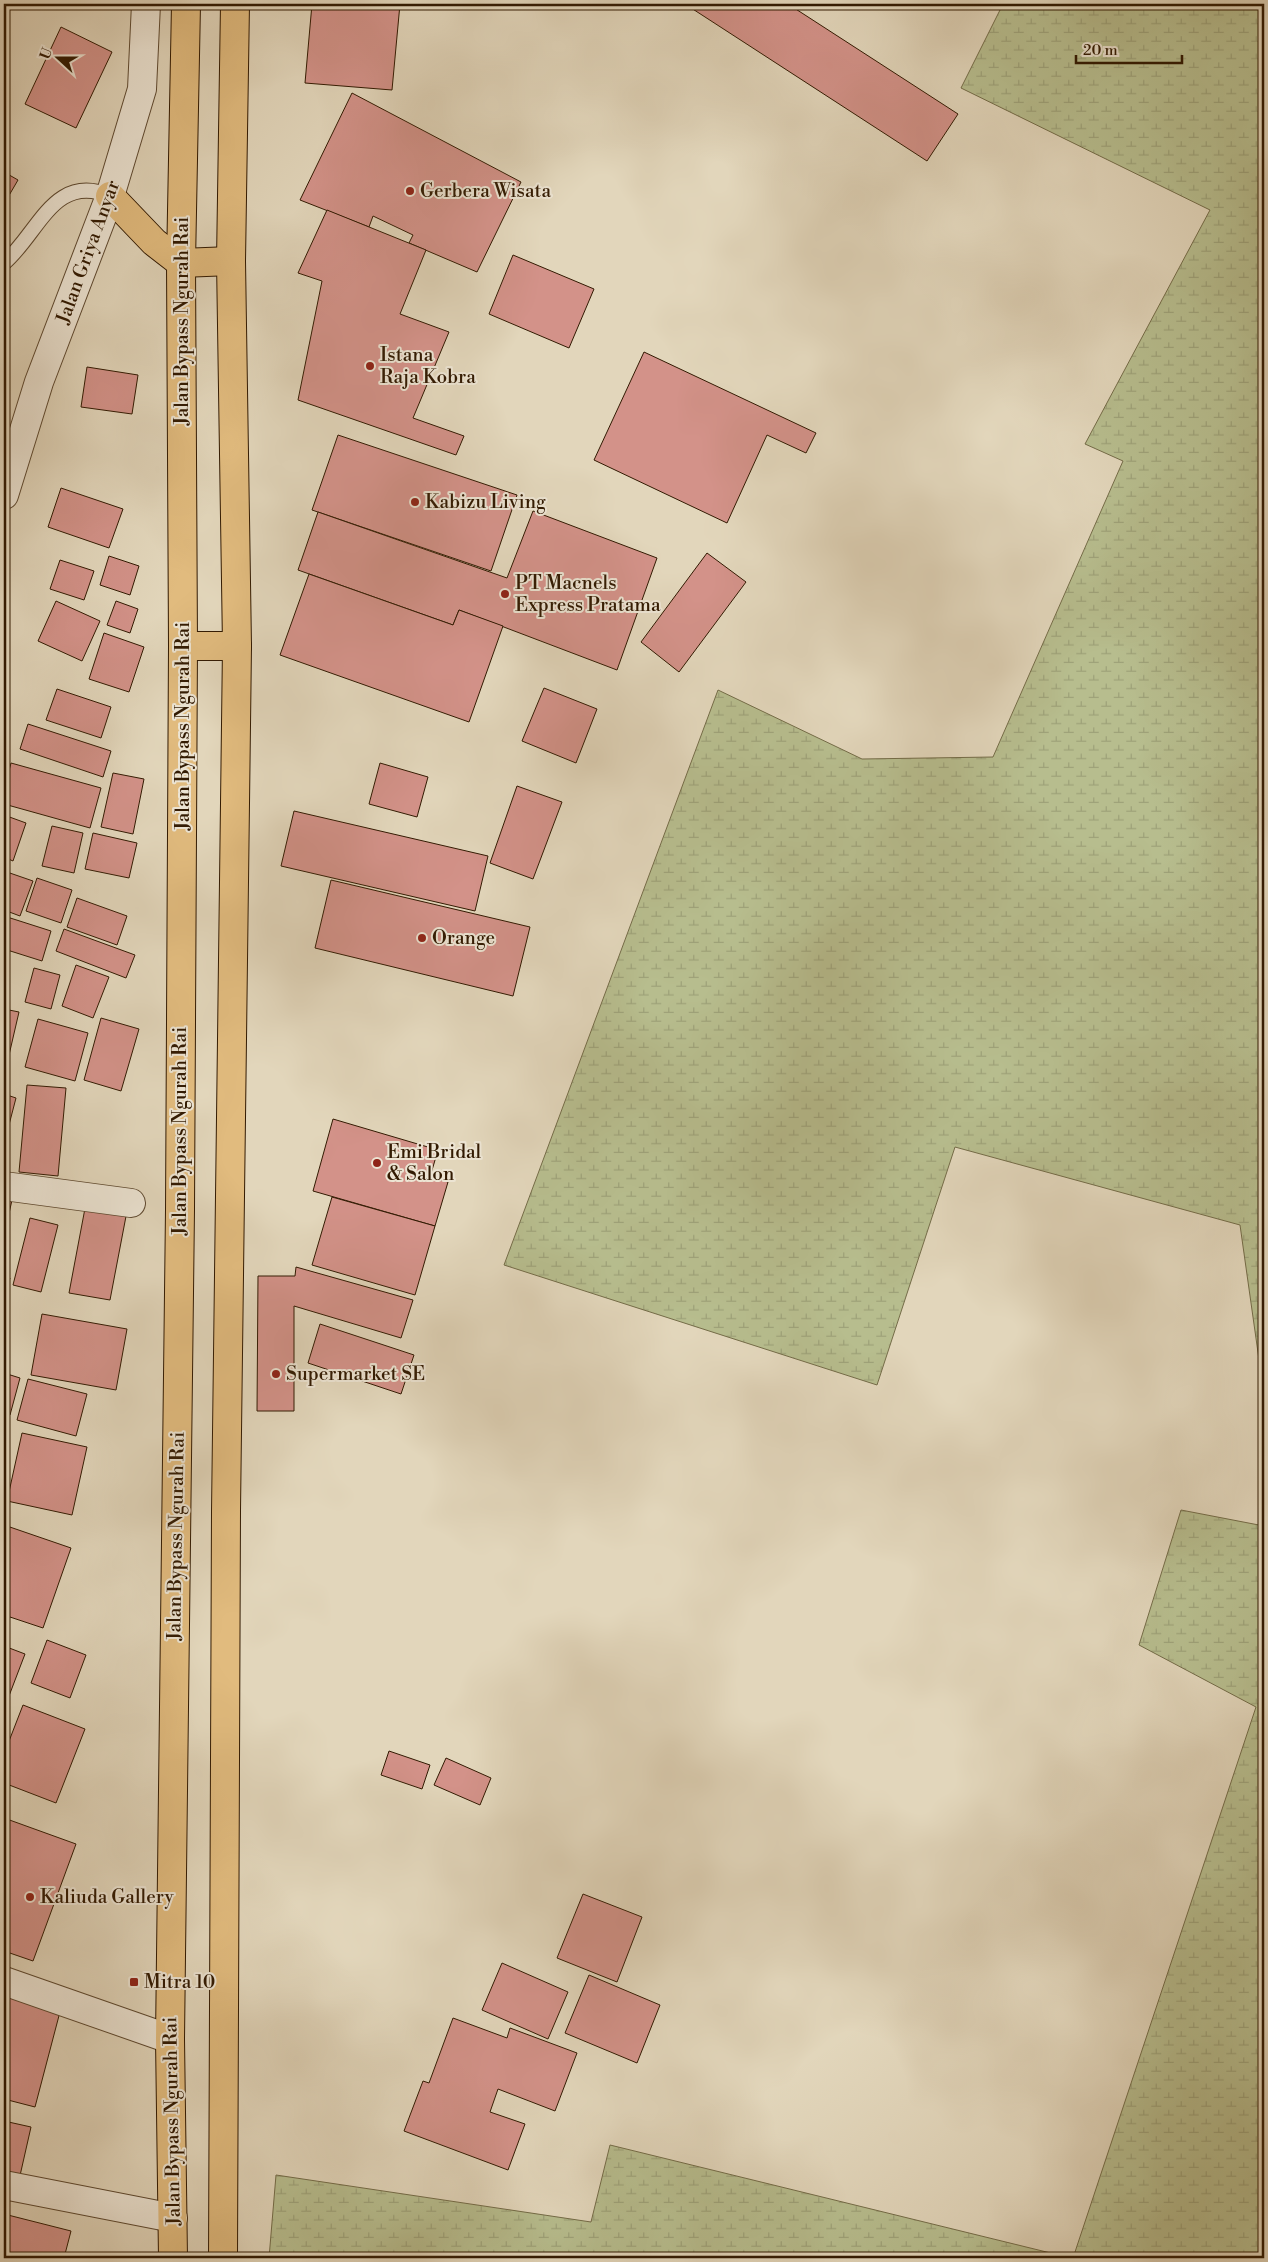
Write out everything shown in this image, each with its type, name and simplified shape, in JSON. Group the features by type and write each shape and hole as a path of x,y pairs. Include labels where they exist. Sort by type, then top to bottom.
{"highway":[{"name":"Jalan Bypass Ngurah Rai","path":"173,2258 170,2039 183,646 181,263 186,4"},
{"path":"223,2258 226,1511 237,646 231,261 235,4"},
{"path":"110,196 154,242 181,263 231,261"},
{"path":"183,646 237,646"}],"street":[{"name":"Jalan Griya Anyar","path":"4,495 39,382 110,196 142,89 146,4"},
{"path":"4,1186 131,1203"},
{"path":"4,1982 170,2039"},
{"path":"4,2185 173,2218"}],"lane":[{"path":"4,263 19,250 54,203 74,190 96,190 110,196"}],"green space":[{"path":"1003,4 1264,4 1264,1395 1240,1225 955,1147 877,1385 504,1265 718,690 862,759 993,757 1123,461 1085,444 1210,210 961,88"},
{"path":"1181,1510 1264,1526 1264,2258 1073,2258 1256,1707 1139,1645"},
{"path":"610,2145 1071,2258 269,2258 276,2175 591,2222"}],"building":[{"path":"312,4 400,4 392,90 305,83"},
{"path":"685,4 788,4 958,114 927,161"},
{"path":"61,27 112,52 76,128 25,104"},
{"name":"Gerbera Wisata","path":"352,93 521,182 477,272 409,243 413,235 373,216 369,227 300,200"},
{"path":"4,172 18,180 4,204"},
{"name":"Istana Raja Kobra","path":"327,210 426,250 400,314 449,332 413,418 464,436 456,455 298,400 322,281 298,273"},
{"path":"513,255 594,289 569,348 489,314"},
{"path":"644,352 816,433 806,453 767,435 727,523 594,460"},
{"path":"87,367 138,375 132,414 81,407"},
{"name":"Kabizu Living","path":"338,435 517,495 491,571 312,510"},
{"path":"61,488 123,509 109,548 48,527"},
{"name":"PT Macnels Express Pratama","path":"533,511 657,558 617,670 459,610 453,625 298,570 318,512 507,578"},
{"path":"707,553 746,582 679,672 641,642"},
{"path":"109,556 139,566 130,595 100,585"},
{"path":"60,560 94,571 84,600 50,589"},
{"path":"309,574 453,625 459,610 503,626 469,722 280,655"},
{"path":"56,601 100,621 82,661 38,641"},
{"path":"116,601 138,609 130,633 107,625"},
{"path":"104,633 144,647 129,692 89,679"},
{"path":"544,688 597,709 576,763 522,741"},
{"path":"57,689 111,707 101,738 46,720"},
{"path":"28,724 111,751 103,777 20,749"},
{"path":"11,763 101,788 90,828 4,804 4,790"},
{"path":"380,763 428,777 417,817 369,804"},
{"path":"113,773 144,779 133,834 101,827"},
{"path":"517,786 562,802 533,879 490,863"},
{"path":"294,811 488,856 475,911 281,866"},
{"path":"4,815 26,823 13,861 4,857"},
{"path":"52,826 83,833 74,873 42,866"},
{"path":"93,833 137,843 129,878 85,869"},
{"path":"4,871 33,881 20,916 4,910"},
{"path":"37,878 72,890 61,923 26,911"},
{"name":"Orange","path":"331,880 530,927 513,996 315,948"},
{"path":"77,898 127,916 117,945 67,927"},
{"path":"4,916 51,931 42,961 4,949"},
{"path":"64,929 135,955 126,978 56,951"},
{"path":"76,965 109,977 93,1018 62,1006"},
{"path":"34,968 60,975 51,1009 25,1002"},
{"path":"4,1009 19,1012 6,1068 4,1067"},
{"path":"101,1018 139,1029 121,1091 84,1080"},
{"path":"38,1019 88,1033 75,1081 25,1067"},
{"path":"27,1085 66,1088 58,1176 19,1172"},
{"path":"4,1094 16,1098 4,1144"},
{"name":"Emi Bridal & Salon","path":"333,1119 438,1150 430,1177 448,1182 435,1226 313,1191"},
{"path":"332,1197 435,1226 415,1295 312,1265"},
{"path":"4,1198 12,1200 4,1236"},
{"path":"86,1203 127,1211 110,1300 69,1293"},
{"path":"30,1218 58,1225 41,1292 13,1285"},
{"name":"Supermarket SE","path":"296,1267 413,1300 401,1338 294,1306 294,1411 257,1411 258,1276 295,1276"},
{"path":"4,1275 10,1278 4,1297"},
{"path":"42,1314 127,1329 116,1390 31,1375"},
{"path":"320,1324 414,1355 401,1394 308,1363"},
{"path":"4,1373 20,1378 10,1415 4,1413"},
{"path":"28,1379 87,1394 76,1436 17,1420"},
{"path":"22,1433 87,1447 72,1515 7,1501"},
{"path":"4,1525 71,1548 43,1628 4,1615"},
{"path":"47,1640 86,1655 70,1698 31,1683"},
{"path":"4,1646 25,1654 4,1709"},
{"path":"23,1705 85,1729 56,1803 4,1783 4,1754"},
{"path":"389,1751 430,1765 422,1789 381,1775"},
{"path":"446,1758 491,1778 480,1805 434,1785"},
{"name":"Kaliuda Gallery","path":"4,1818 76,1844 33,1961 4,1951"},
{"path":"583,1894 642,1917 617,1982 557,1958"},
{"path":"502,1963 568,1992 548,2039 482,2010"},
{"path":"589,1975 660,2005 637,2063 565,2033"},
{"path":"4,1994 61,2008 35,2107 4,2099"},
{"path":"453,2018 507,2038 510,2028 577,2053 555,2111 498,2089 490,2112 525,2124 508,2170 404,2131 423,2081 429,2083"},
{"path":"4,2121 31,2127 19,2180 4,2176"},
{"path":"4,2214 71,2231 64,2258 4,2258"}],"place":[{"name":"Gerbera Wisata","path":"410,191"},
{"name":"Istana Raja Kobra","path":"370,366"},
{"name":"Kabizu Living","path":"415,502"},
{"name":"PT Macnels Express Pratama","path":"505,594"},
{"name":"Orange","path":"422,938"},
{"name":"Emi Bridal & Salon","path":"377,1163"},
{"name":"Supermarket SE","path":"276,1374"},
{"name":"Kaliuda Gallery","path":"30,1897"},
{"name":"Mitra 10","path":"134,1982"}]}
